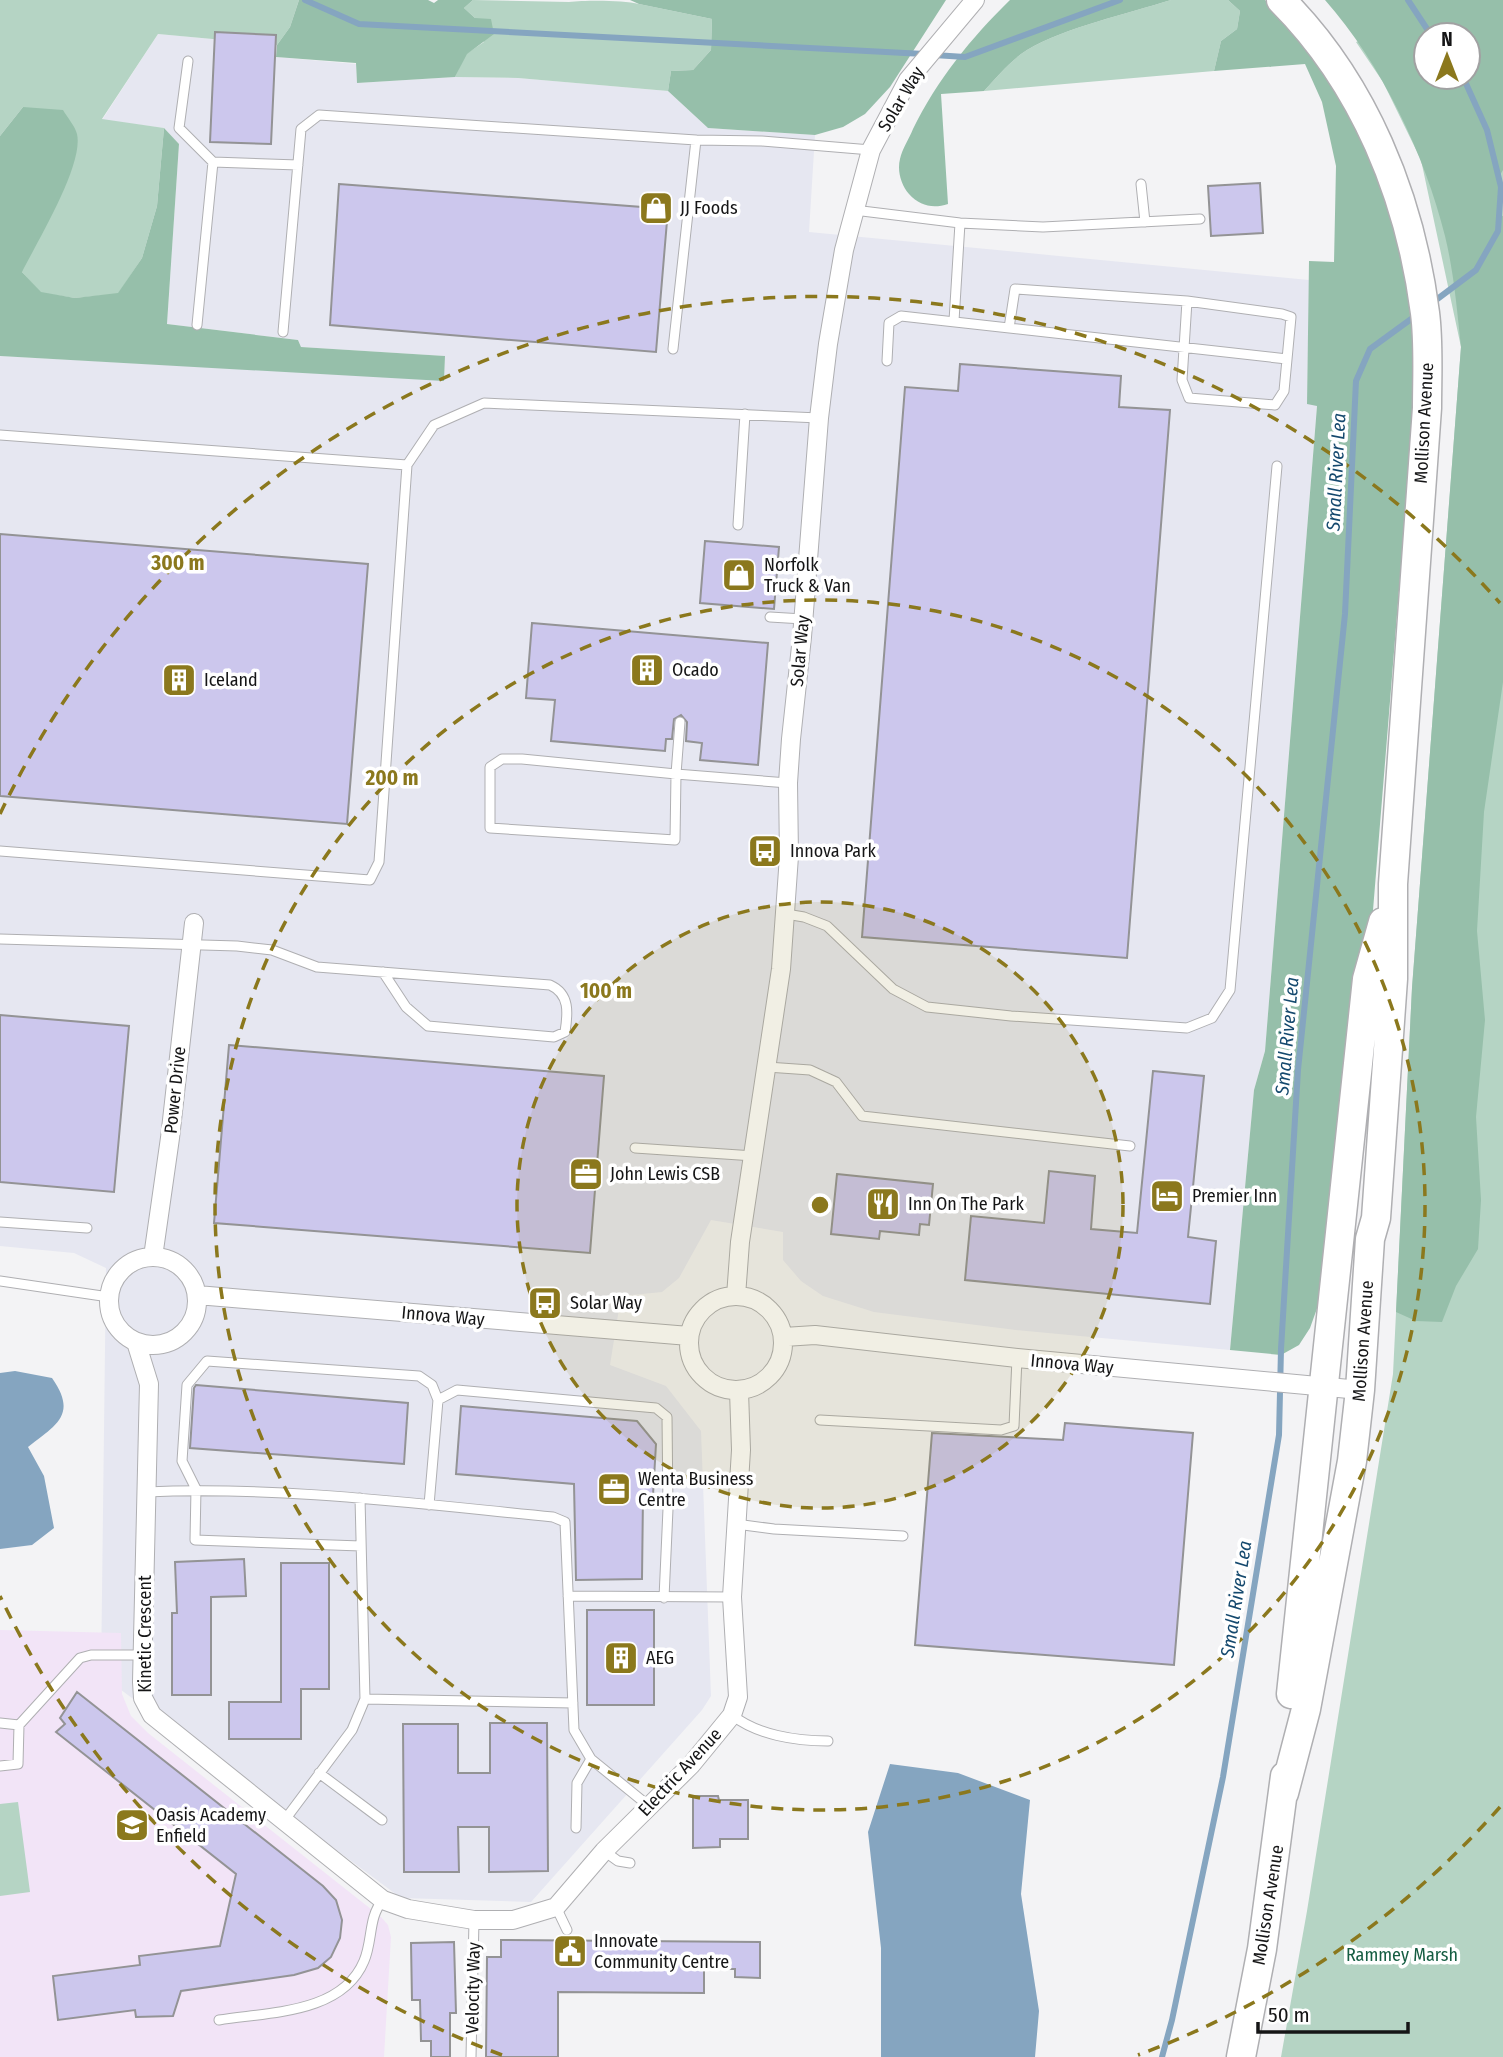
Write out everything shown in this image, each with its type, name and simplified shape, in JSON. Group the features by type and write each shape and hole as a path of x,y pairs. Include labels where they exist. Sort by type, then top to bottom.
{"main road":[{"name":"Mollison Avenue","path":"1281,0 1324,48 1367,118 1394,184 1408,224 1422,295 1426,327 1427,408 1393,884 1393,979 1376,1218 1370,1239 1360,1390 1352,1461 1308,1696 1284,1793"},
{"name":"Mollison Avenue","path":"1241,2057 1262,1949 1284,1793 1289,1714 1367,979 1393,884"}],"street":[{"name":"Solar Way","path":"736,1296 740,1242 781,970 789,856 788,783 819,418 844,250 871,150 908,80 975,0"},
{"name":"Power Drive","path":"153,1257 170,1138 194,923"},
{"path":"153,1257 166,1258 187,1272 197,1295 197,1309 192,1321 174,1340 161,1345 136,1342 123,1334 110,1311 109,1297 118,1273 140,1259 153,1257"},
{"name":"Innova Way","path":"197,1295 689,1336"},
{"path":"736,1296 754,1299 768,1308 778,1320 784,1337 783,1354 778,1368 754,1388 723,1390 709,1383 693,1364 689,1336 694,1320 702,1310 722,1298 736,1296"},
{"name":"Innova Way","path":"784,1337 815,1335 1017,1359 1360,1390"},
{"name":"Kinetic Crescent","path":"136,1342 149,1384 143,1698 152,1715 383,1900"},
{"name":"Electric Avenue","path":"556,1907 604,1851 691,1765 732,1715 738,1697 732,1597 734,1524 741,1450 739,1391"},
{"path":"383,1900 408,1909 474,1920 513,1920 556,1907"}],"lane":[{"path":"188,61 179,128 213,162 298,165"},
{"path":"283,332 301,129 319,115 871,150"},
{"path":"673,349 696,140"},
{"path":"197,324 213,162"},
{"path":"1141,184 1145,222"},
{"path":"854,210 960,223 1043,227 1200,219"},
{"path":"954,321 960,223"},
{"path":"1009,328 1015,289 1187,301 1282,314 1292,317 1284,391 1275,405 1189,398 1182,380 1187,301"},
{"path":"887,360 889,323 901,316 1287,359"},
{"path":"0,851 370,880 379,862 407,465 434,425 484,403 819,418"},
{"path":"738,525 745,414"},
{"path":"0,435 407,465"},
{"path":"786,914 804,917 827,926 893,989 927,1007 1011,1016 1186,1028 1212,1018 1230,990 1277,466"},
{"path":"770,617 803,619"},
{"path":"680,722 676,774 675,841 489,828 490,767 502,759 522,759 676,774 788,783"},
{"path":"0,939 237,946 272,950 317,967 383,972 550,985 560,989 565,998 565,1032 554,1037 428,1026 405,1007 383,972"},
{"path":"767,1068 810,1069 836,1082 862,1116 1130,1146"},
{"path":"635,1148 754,1156"},
{"path":"0,1235 1,1222 88,1228"},
{"path":"0,1280 109,1297"},
{"path":"820,1420 1001,1430 1014,1426 1017,1359"},
{"path":"361,1546 195,1540 196,1489 182,1461 187,1385 207,1361 419,1376 432,1385 438,1400 429,1505"},
{"path":"438,1400 457,1390 656,1408 667,1417 668,1509 664,1598"},
{"path":"146,1492 196,1489 360,1498 553,1517 565,1522 574,1730 591,1759 650,1807"},
{"path":"284,1821 352,1730 365,1699 360,1498"},
{"path":"734,1524 774,1529 903,1536"},
{"path":"568,1596 732,1597"},
{"path":"0,1766 18,1764 19,1725 80,1658 91,1655 143,1655"},
{"path":"365,1699 573,1703"},
{"path":"732,1715 745,1725 760,1731 828,1741"},
{"path":"0,1723 19,1725"},
{"path":"576,1828 577,1783 591,1759"},
{"path":"319,1773 382,1820"},
{"path":"604,1851 618,1861 630,1863"},
{"path":"219,2020 316,2004 349,1985 365,1960 374,1910 383,1900"},
{"path":"556,1907 567,1930"},
{"name":"Velocity Way","path":"471,2057 474,1920"}],"shaded area":[{"path":"158,34 277,45 276,57 356,64 357,83 455,77 518,78 668,91 708,128 815,135 809,232 1309,280 1307,403 1317,405 1265,1051 1254,1090 1230,1350 1016,1330 874,1312 823,1296 801,1281 783,1260 783,1232 711,1220 679,1278 662,1292 621,1296 610,1365 666,1386 701,1431 711,1696 702,1710 531,1902 401,1898 101,1675 106,1268 74,1253 0,1246 0,356 444,380 445,356 301,347 298,340 167,324 179,144 164,128 102,120"},
{"name":"Oasis Academy Enfield","path":"0,1630 121,1633 122,1694 131,1716 148,1733 381,1917 388,1925 391,1937 384,2057 0,2057"}],"green space":[{"path":"0,0 299,0 290,27 277,45 158,34 102,119 164,128 157,206 142,258 118,294 75,298 41,293 22,272 23,107 0,136"},
{"path":"299,0 428,0 434,3 438,0 473,0 464,8 475,18 491,19 494,34 467,54 455,77 357,83 356,63 276,57 277,45 290,27"},
{"path":"473,0 624,2 712,19 711,50 693,70 671,71 668,91 518,78 455,77 466,54 484,42 475,18 464,8"},
{"path":"630,0 946,0 890,87 865,114 843,127 815,135 708,128 668,91 671,71 693,70 711,50 712,19"},
{"path":"1010,0 1171,0 1078,28 1043,42 1015,59 984,91 941,94 948,204 922,204 909,194 902,182 899,168 902,152 922,111 944,77 968,45"},
{"path":"1171,0 1228,0 1240,11 1237,29 1221,41 1214,71 984,91 1015,59 1043,42 1078,28"},
{"path":"1228,0 1265,0 1328,73 1369,151 1395,225 1403,262 1409,300 1414,378 1371,935 1336,1153 1319,1303 1310,1328 1299,1345 1281,1355 1230,1350 1254,1090 1265,1051 1317,406 1307,404 1309,261 1334,262 1336,166 1322,102 1305,64 1214,71 1221,41 1237,29 1240,11"},
{"path":"1325,0 1503,0 1503,170 1500,175 1498,215 1503,216 1503,682 1484,812 1477,931 1485,1020 1476,1117 1481,1200 1478,1249 1456,1286 1442,1322 1416,1321 1396,1312 1412,988 1461,347 1448,250 1426,174 1398,111 1365,52"},
{"name":"Rammey Marsh","path":"1503,0 1503,2057 1281,2057 1393,1374 1412,988 1461,347 1421,160 1383,82 1356,42 1412,26 1412,91 1482,91 1482,21 1430,21"},
{"path":"23,107 63,110 77,134 77,148 67,183 22,272 41,292 75,298 118,293 142,258 157,206 164,128 179,144 167,324 298,340 301,347 445,356 444,381 0,356 0,136"},
{"path":"18,1802 30,1892 0,1896 0,1804"}],"water":[{"path":"15,1371 52,1378 63,1401 63,1410 55,1425 28,1447 44,1476 54,1528 32,1545 0,1549 0,1373"},
{"path":"890,1764 958,1773 1030,1800 1021,1894 1039,2011 1035,2057 881,2057 881,1948 868,1832"}],"building":[{"path":"215,32 276,35 271,144 210,142"},
{"path":"1260,183 1263,233 1211,236 1208,186"},
{"path":"339,184 668,209 656,352 330,325"},
{"path":"960,364 1121,376 1119,407 1170,410 1127,958 862,937 905,387 958,391"},
{"name":"Iceland","path":"0,534 368,564 347,824 0,796"},
{"name":"Norfolk Truck & Van","path":"705,541 779,547 774,609 700,603"},
{"name":"Ocado","path":"532,623 768,643 758,765 700,760 702,743 686,741 687,722 681,715 674,719 672,739 666,739 665,751 551,741 555,700 526,698"},
{"path":"0,1015 129,1026 114,1192 0,1182"},
{"path":"229,1045 604,1076 590,1253 214,1223"},
{"name":"Premier Inn","path":"1153,1071 1204,1076 1188,1237 1216,1241 1210,1304 965,1280 971,1216 1044,1223 1049,1171 1095,1176 1091,1229 1137,1233"},
{"name":"Inn On The Park","path":"837,1174 933,1184 929,1225 920,1224 919,1235 880,1231 879,1239 831,1234"},
{"path":"196,1385 408,1403 404,1464 190,1448"},
{"name":"Wenta Business Centre","path":"461,1406 637,1421 656,1444 653,1495 643,1496 642,1579 576,1580 574,1484 456,1474"},
{"path":"1065,1423 1193,1433 1174,1665 915,1645 932,1433 1063,1440"},
{"path":"244,1559 246,1596 211,1597 211,1695 172,1695 172,1613 177,1613 175,1562"},
{"path":"281,1563 329,1563 329,1689 301,1689 301,1739 229,1739 229,1702 281,1702"},
{"name":"AEG","path":"587,1610 654,1610 654,1705 587,1705"},
{"path":"77,1692 323,1886 336,1900 342,1920 340,1938 331,1957 318,1968 294,1975 181,1991 173,2016 136,2017 135,2010 58,2020 53,1976 140,1965 139,1956 220,1946 236,1874 56,1732 65,1724 60,1718"},
{"path":"490,1723 547,1723 548,1871 489,1872 489,1827 458,1827 459,1872 404,1872 403,1724 458,1724 458,1773 490,1773"},
{"path":"693,1796 718,1796 719,1800 748,1800 748,1839 720,1839 720,1847 693,1848"},
{"path":"501,1940 760,1942 760,1978 735,1977 735,1969 704,1969 704,1993 558,1992 558,2057 486,2057 487,1957 501,1957"},
{"path":"454,1942 456,2013 450,2013 450,2057 431,2057 431,2041 421,2041 420,2000 412,2000 411,1943"}],"waterway":[{"path":"305,0 359,24 924,54"},
{"path":"934,55 965,57 1120,0"},
{"name":"Small River Lea","path":"1408,0 1422,21"},
{"name":"Small River Lea","path":"1432,303 1476,270 1498,231 1501,187 1487,130 1469,91"},
{"name":"Small River Lea","path":"1162,2057 1223,1777 1279,1435 1281,1349 1298,1070 1345,614 1356,381 1370,349 1418,314"}],"place":[{"name":"JJ Foods","path":"656,208"},
{"name":"Norfolk Truck & Van","path":"739,575"},
{"name":"Ocado","path":"647,670"},
{"name":"Iceland","path":"179,680"},
{"name":"Innova Park","path":"765,851"},
{"name":"John Lewis CSB","path":"586,1174"},
{"name":"Premier Inn","path":"1167,1196"},
{"name":"Inn On The Park","path":"883,1204"},
{"name":"Solar Way","path":"545,1303"},
{"name":"Wenta Business Centre","path":"614,1489"},
{"name":"AEG","path":"621,1658"},
{"name":"Oasis Academy Enfield","path":"132,1825"},
{"name":"Innovate Community Centre","path":"570,1951"}]}
